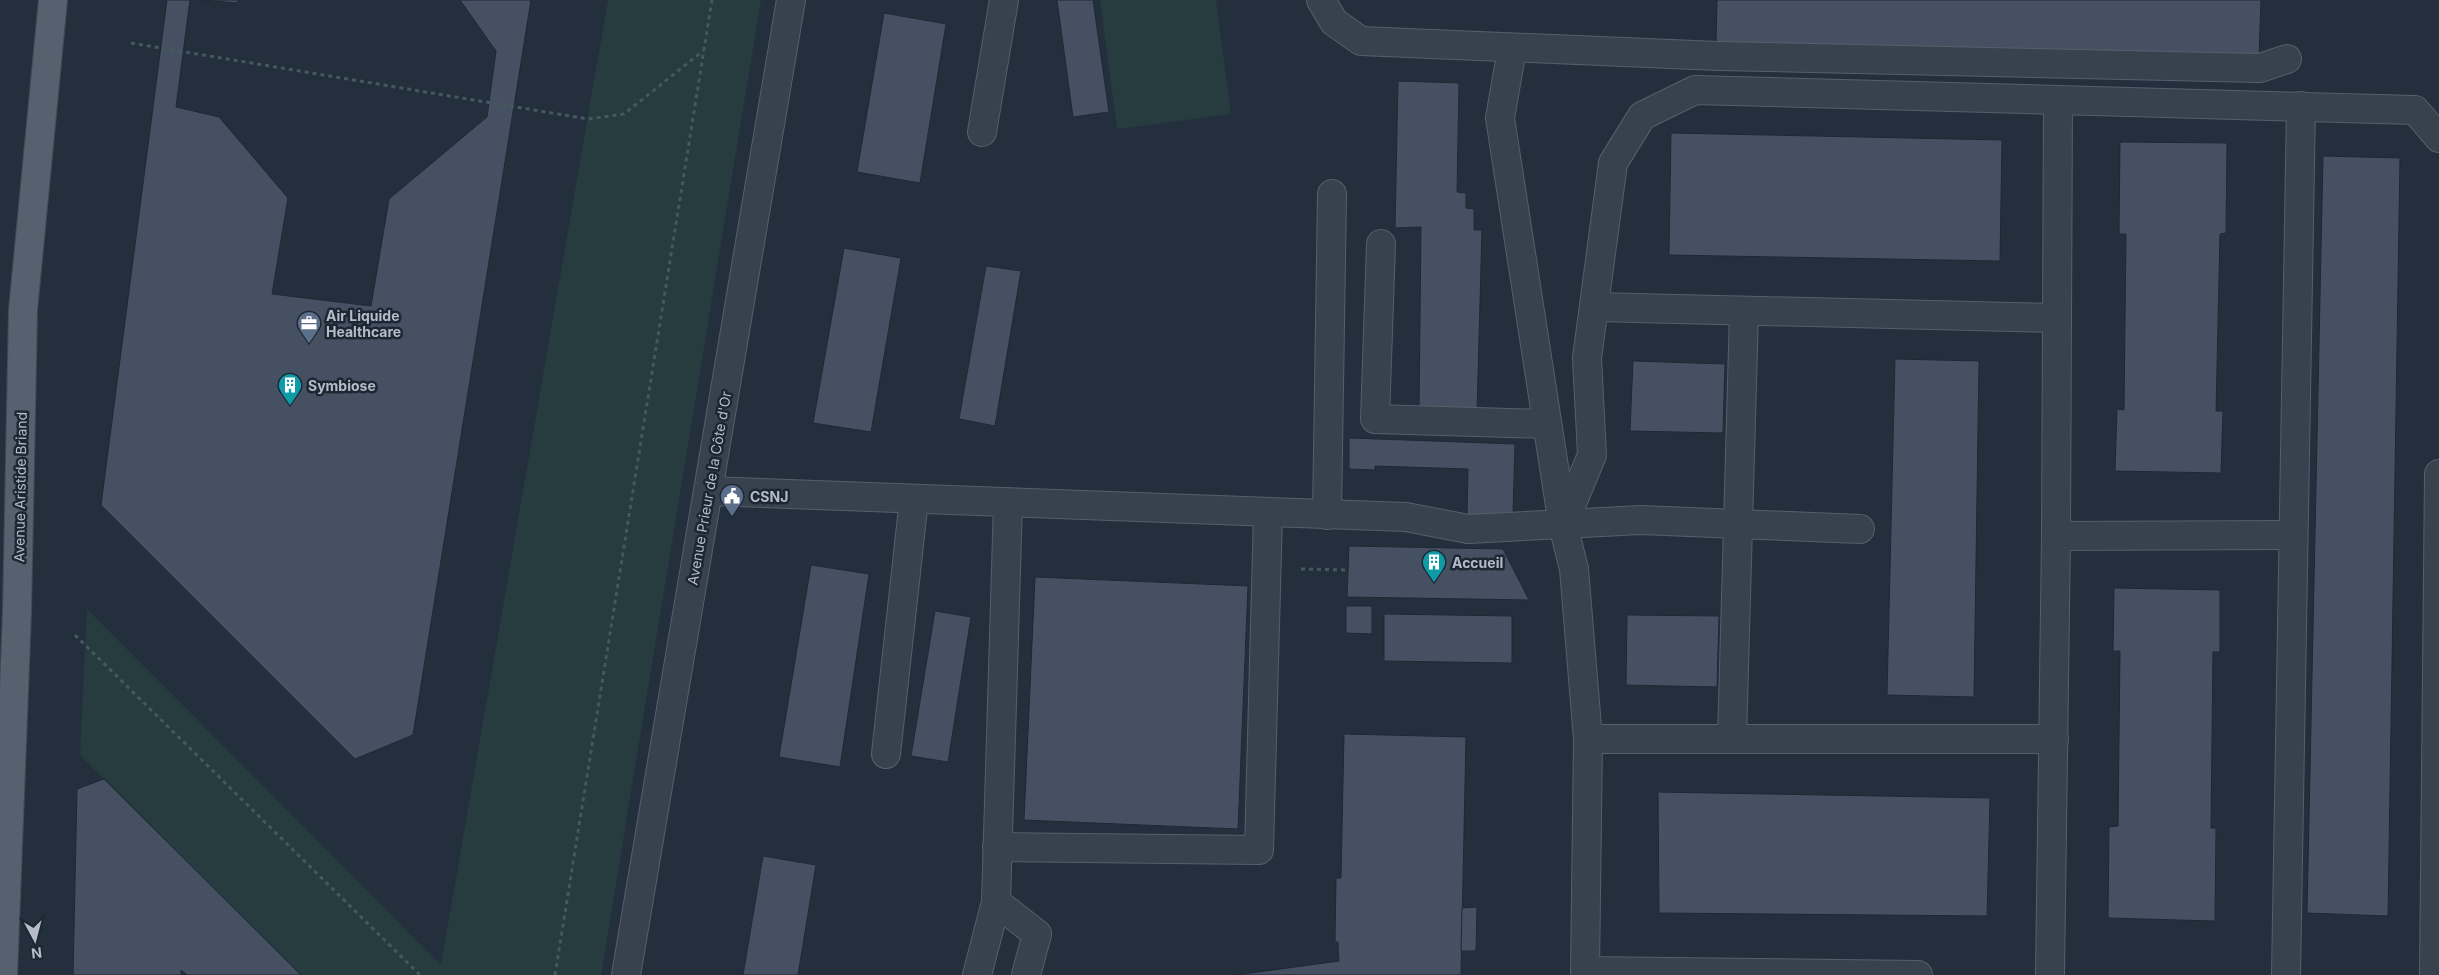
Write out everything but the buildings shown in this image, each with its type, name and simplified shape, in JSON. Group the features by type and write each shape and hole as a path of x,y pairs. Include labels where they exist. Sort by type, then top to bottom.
{"main road":[{"name":"Avenue Aristide Briand","path":"3,975 17,612 23,310 53,0"}],"street":[{"name":"Avenue Prieur de la Côte d'Or","path":"626,975 791,0"},
{"path":"982,132 1004,0"},
{"path":"1321,0 1334,22 1361,41 1512,49 1718,56 2260,68 2287,59"},
{"path":"1512,49 1500,118 1563,525 1574,570 1588,739 1584,973 1918,975"},
{"path":"1563,525 1592,456 1587,358 1613,163 1642,116 1695,90 2415,110 2439,138"},
{"path":"2050,975 2056,536 2058,100"},
{"path":"2286,975 2301,106"},
{"path":"1327,515 1332,194"},
{"path":"1381,244 1375,418 1547,424"},
{"path":"1595,307 2057,318"},
{"path":"1732,739 1744,312"},
{"path":"2434,975 2439,474"},
{"path":"708,491 1406,517 1468,529 1641,520 1860,529"},
{"path":"886,754 914,499"},
{"path":"977,975 996,902 1008,503"},
{"path":"997,847 1259,850 1268,513"},
{"path":"2056,536 2293,535"},
{"path":"1588,739 2054,739"},
{"path":"996,902 1036,934 1026,975"}],"path":[{"path":"555,975 712,0"},
{"path":"131,43 588,119 624,114 703,51"},
{"path":"75,635 420,975"}],"green space":[{"path":"608,0 761,0 601,975 301,975 80,755 87,609 441,965"},
{"path":"1100,0 1216,0 1231,114 1117,129"}],"place":[{"name":"Air Liquide Healthcare","path":"309,344"},
{"name":"Symbiose","path":"290,406"},
{"name":"CSNJ","path":"732,517"},
{"name":"Accueil","path":"1434,583"}]}
